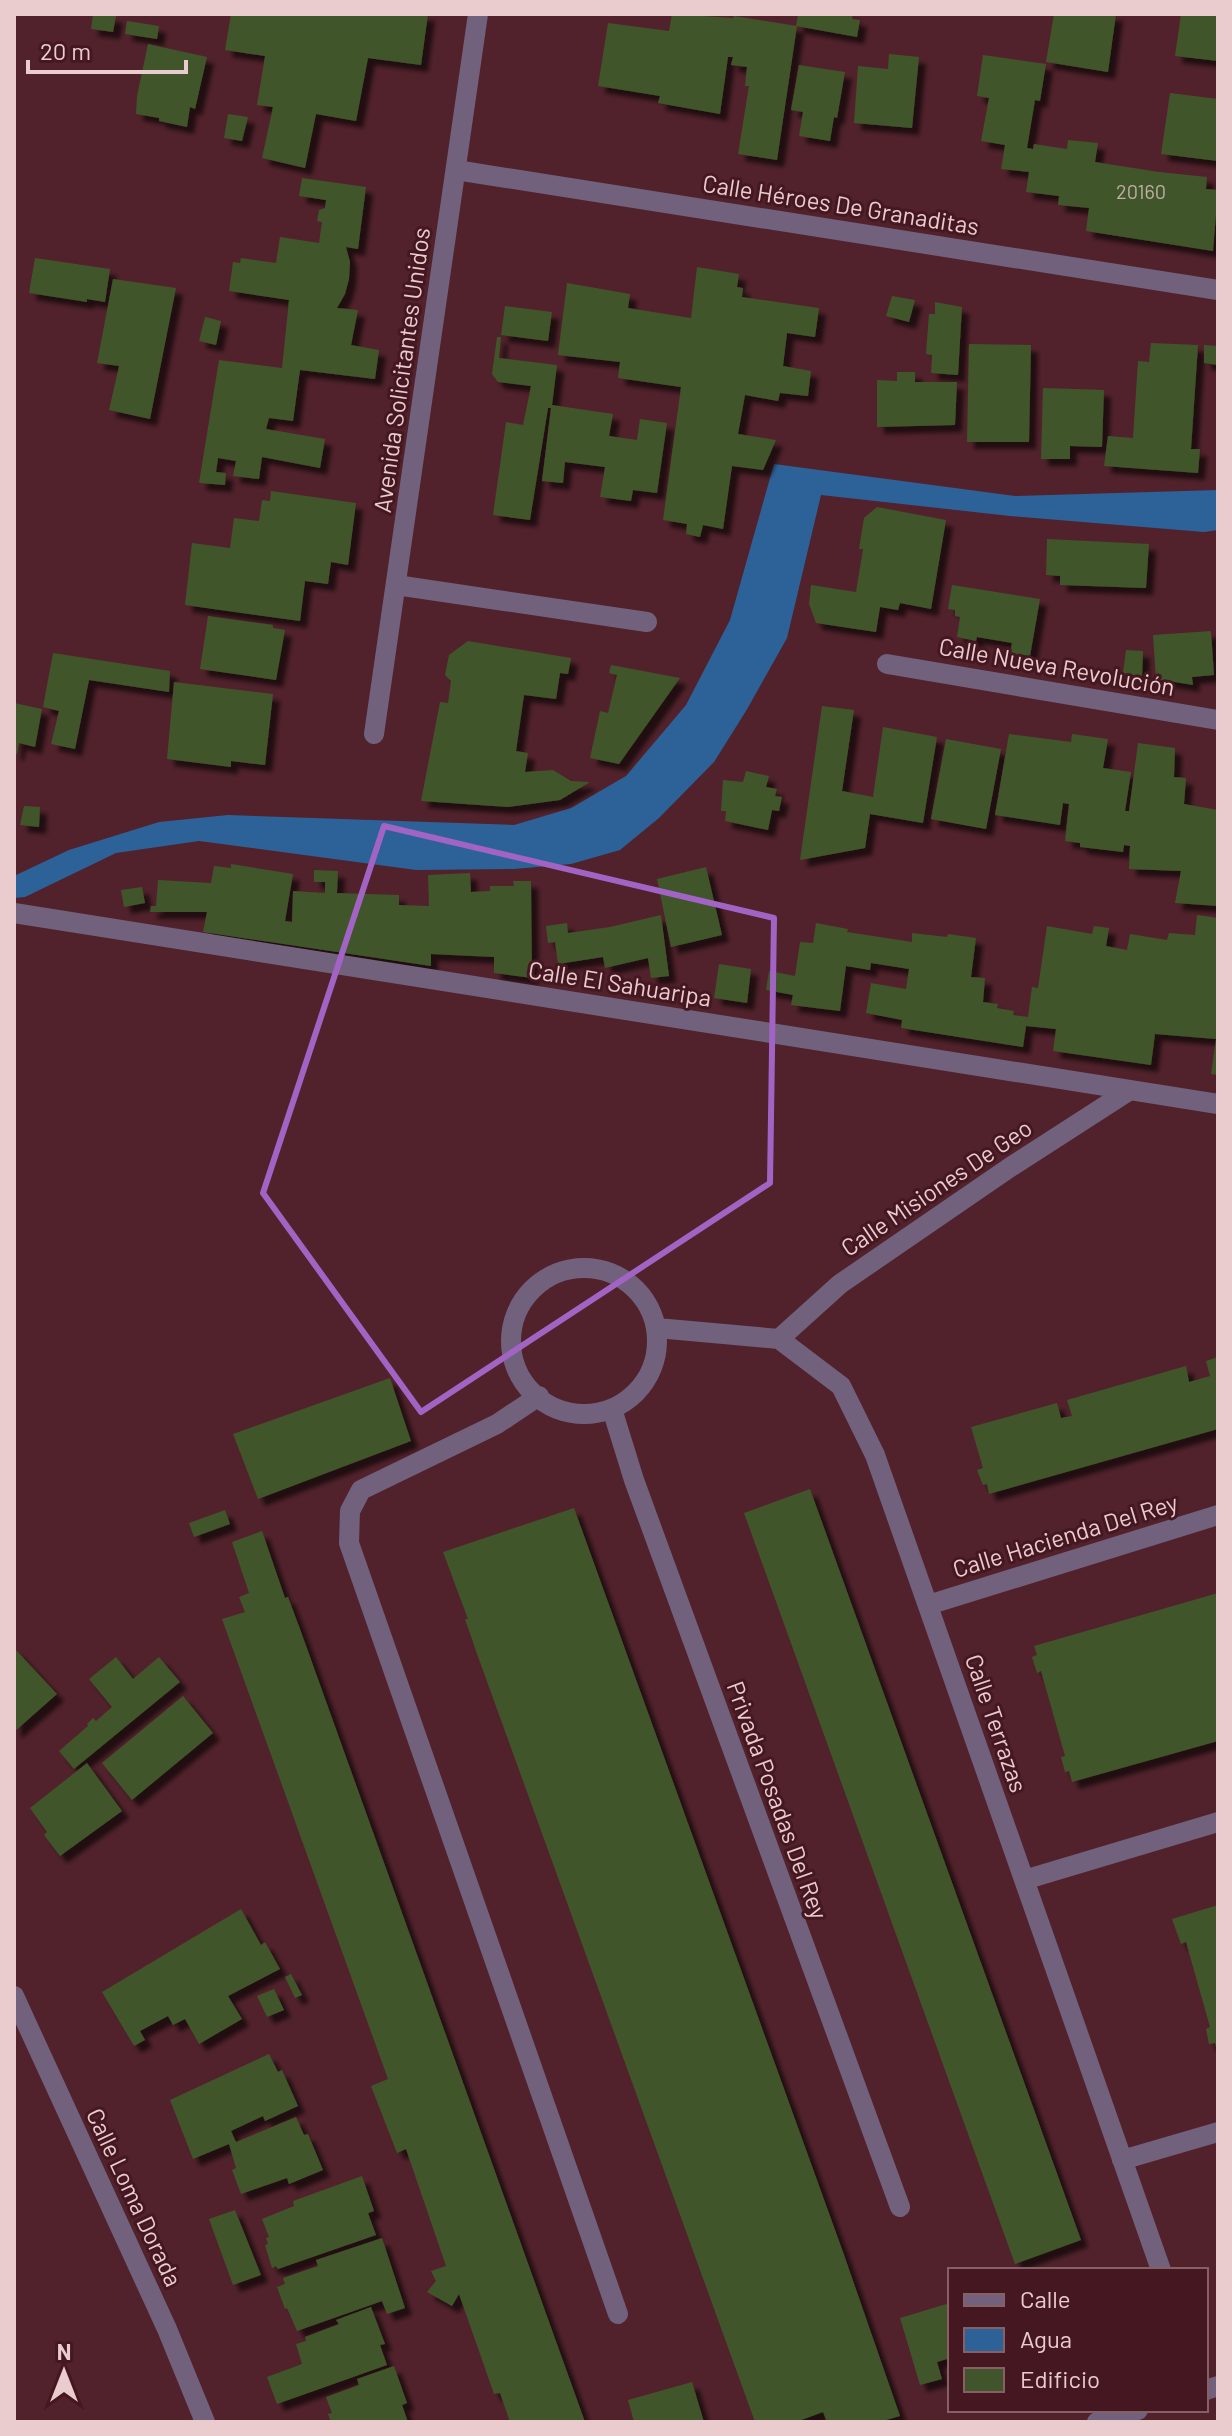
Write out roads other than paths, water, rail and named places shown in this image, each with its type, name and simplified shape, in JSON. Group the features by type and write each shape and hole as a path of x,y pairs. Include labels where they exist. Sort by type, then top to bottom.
{"street":[{"name":"Avenida Solicitantes Unidos","path":"374,734 478,14"},
{"name":"Calle Héroes De Granaditas","path":"456,170 1218,290"},
{"path":"396,585 647,622"},
{"name":"Calle Nueva Revolución","path":"887,664 1218,720"},
{"name":"Calle El Sahuaripa","path":"14,913 1218,1104"},
{"name":"Calle Misiones De Geo","path":"779,1339 840,1284 1009,1168 1130,1090"},
{"path":"591,1268 615,1274 635,1287 649,1306 657,1328 657,1354 649,1376 634,1396 612,1409 580,1414 548,1405 524,1383 514,1362 511,1338 515,1314 527,1294 545,1278 568,1269 591,1268"},
{"path":"657,1328 779,1339"},
{"name":"Calle Terrazas","path":"779,1339 841,1386 875,1455 1160,2268"},
{"path":"539,1396 497,1424 361,1490 350,1511 349,1543 618,2314"},
{"name":"Privada Posadas Del Rey","path":"612,1409 634,1480 900,2207"},
{"name":"Calle Hacienda Del Rey","path":"928,1605 1218,1515"},
{"path":"1024,1880 1218,1822"},
{"name":"Calle Loma Dorada","path":"14,1996 167,2329 205,2422"},
{"path":"1122,2160 1218,2132"},
{"path":"1097,2422 1131,2412"}],"water":[{"path":"774,464 1015,496 1218,490 1218,530 1204,532 1010,516 821,495 787,638 746,711 714,762 659,818 620,850 571,864 514,869 416,870 199,841 116,853 25,897 14,898 14,876 69,850 159,822 228,815 514,825 571,808 626,776 686,705 730,620"}]}
